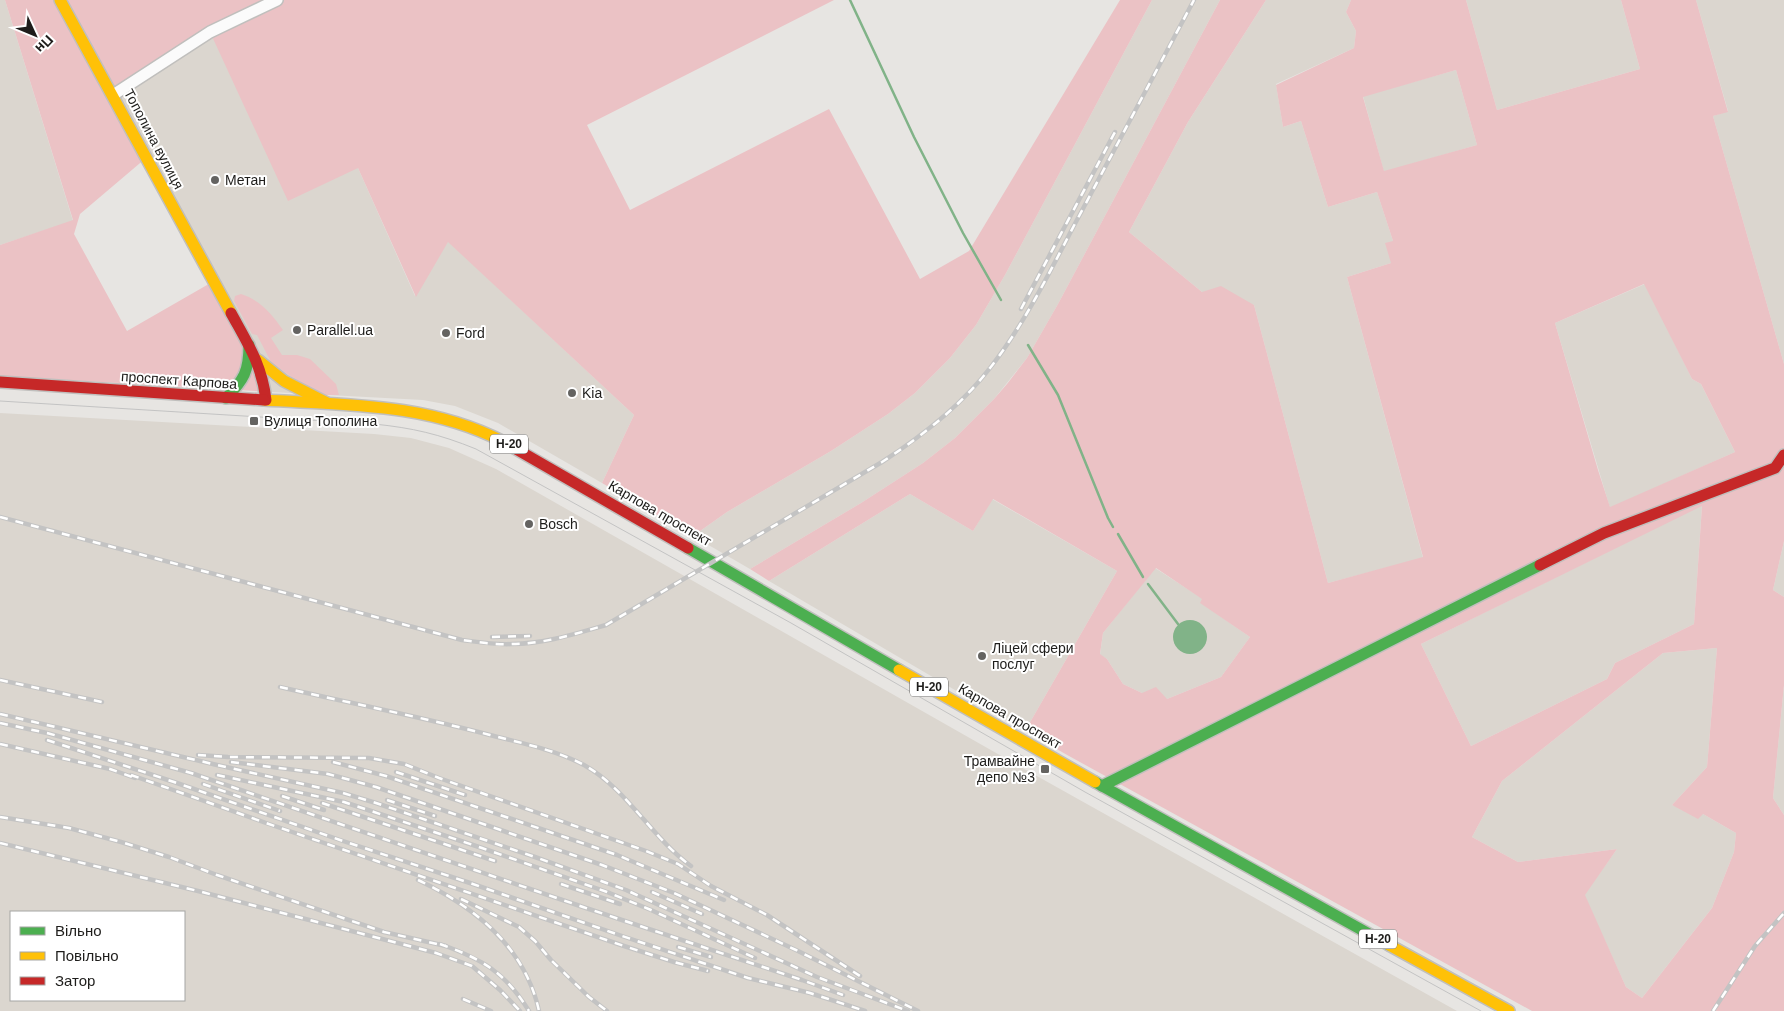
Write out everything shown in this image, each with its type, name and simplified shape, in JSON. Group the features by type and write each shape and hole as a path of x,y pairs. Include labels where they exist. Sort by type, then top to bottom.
{"main road":[{"name":"Тополина вулиця","path":"60,0 250,345 264,381 266,400"},
{"path":"226,398 245,378 248,371 250,345"},
{"path":"256,359 284,381 332,405"},
{"name":"проспект Карпова","path":"0,382 356,406"},
{"name":"Карпова проспект","path":"356,406 431,413 471,425 510,444 1102,786 1509,1011"},
{"path":"1102,786 1604,533 1775,468 1784,455"}],"street":[{"path":"113,95 210,32 277,0"}],"shaded area":[{"path":"0,0 5,0 73,221 0,245"},
{"path":"5,0 834,0 587,125 630,210 829,109 920,279 969,251 1120,0 1152,0 1005,275 976,325 950,358 915,393 888,414 831,451 727,512 693,536 602,483 634,415 448,242 416,297 358,168 288,201 210,32 114,95 146,158 80,214 74,234 127,331 214,281 272,392 0,376 0,245 73,220"},
{"path":"1152,0 1220,0 1058,304 1027,358 994,399 955,438 923,463 861,503 750,569 693,536 727,512 831,451 888,414 915,393 950,358 976,325 1005,275"},
{"path":"1220,0 1266,0 1188,122 1129,232 1202,292 1221,286 1254,305 1328,583 1423,557 1347,277 1391,263 1385,243 1393,241 1377,192 1328,207 1301,121 1283,127 1276,85 1354,48 1356,31 1346,12 1351,0 1466,0 1497,110 1640,69 1621,0 1696,0 1728,112 1713,116 1784,364 1784,541 1773,590 1784,597 1784,685 1773,798 1784,815 1784,1011 1532,1011 1025,731 1117,571 993,499 973,531 910,494 769,581 750,569 861,503 923,463 955,438 994,399 1027,358 1058,304","holes":["1456,70 1477,145 1384,171 1363,97","1644,284 1692,379 1701,384 1735,452 1610,507 1555,323","1702,506 1694,624 1615,663 1607,679 1471,746 1421,644","1156,568 1202,599 1200,603 1250,637 1221,677 1167,699 1156,687 1142,693 1123,684 1107,659 1100,654 1103,633","1717,648 1707,767 1672,805 1698,819 1703,814 1736,833 1734,852 1712,908 1642,998 1626,987 1585,895 1617,849 1518,862 1472,837 1502,781 1663,653"]},
{"path":"1266,0 1351,0 1346,12 1356,31 1354,48 1276,84 1283,127 1301,121 1328,207 1377,192 1393,241 1391,263 1347,277 1423,558 1328,583 1254,305 1202,292 1129,232 1188,122"},
{"path":"1466,0 1621,0 1640,69 1497,110"},
{"path":"1696,0 1784,0 1784,364 1713,116 1728,111"},
{"path":"210,32 358,168 415,296 448,241 634,415 602,483 498,423 455,406 423,400 272,392 113,95"},
{"path":"1456,70 1477,145 1384,172 1363,96"},
{"path":"1645,284 1692,379 1701,384 1735,452 1610,508 1555,323"},
{"path":"241,294 265,308 283,330 271,338 282,355 297,355 310,359 336,384 339,395 323,395 305,387 271,362 257,335 252,334 234,301 235,296"},
{"path":"0,413 374,434 411,438 449,448 496,469 1019,766 1457,1011 0,1011"},
{"name":"Ліцей сфери послуг","path":"910,494 973,531 992,499 1117,571 1025,731 769,581"},
{"path":"1702,505 1694,624 1615,663 1607,679 1471,746 1421,644"},
{"path":"1784,541 1784,597 1773,590"},
{"path":"1155,568 1203,599 1201,603 1250,637 1221,677 1167,699 1142,693 1123,684 1107,659 1100,655 1103,633"},
{"path":"1190,620 1197,621 1202,625 1206,630 1206,644 1202,649 1197,653 1190,654 1183,653 1178,649 1174,644 1173,637 1174,630 1178,625 1183,621"},
{"path":"1717,648 1707,767 1672,805 1703,814 1736,833 1734,852 1712,908 1642,998 1626,987 1584,895 1617,849 1518,862 1472,837 1502,781 1663,653"},
{"path":"1784,685 1784,815 1773,798"}],"waterway":[{"path":"850,0 914,137 963,233 1001,300"},
{"path":"1028,345 1058,395 1113,527"},
{"path":"1118,534 1143,577"},
{"path":"1148,584 1178,624"}],"tram line":[{"path":"0,401 374,424 426,432 476,449 791,623 1085,792 1481,1011"}],"railway":[{"path":"0,517 462,640 499,644 524,644 559,638 606,625 882,462 940,420 967,395 990,368 1027,314 1194,0"},
{"path":"1021,309 1115,132"},
{"path":"492,637 530,636"},
{"path":"0,680 102,702"},
{"path":"280,687 464,728 562,755 584,765 613,787 663,841 691,866"},
{"path":"0,714 343,793 376,803 626,890 817,977 908,1011"},
{"path":"0,723 47,733 191,773 843,995"},
{"path":"47,740 748,978 810,993 865,1011"},
{"path":"0,744 110,769 135,778"},
{"path":"198,755 369,758 404,764 678,864 711,886 767,915 860,976"},
{"path":"231,762 328,774 376,787 602,865 674,893 796,950 918,1011"},
{"path":"333,762 386,776 617,855 724,900"},
{"path":"396,772 465,795"},
{"path":"131,775 624,946 708,971"},
{"path":"217,775 344,802 482,848 607,892 755,958"},
{"path":"203,784 280,811"},
{"path":"282,796 324,810"},
{"path":"387,800 435,816"},
{"path":"322,803 495,861"},
{"path":"0,817 69,828 121,842 384,932 446,946"},
{"path":"0,843 198,891 436,953 472,966 500,990 520,1011"},
{"path":"418,880 459,903 478,916 495,932 522,967 532,988 539,1011"},
{"path":"561,884 620,904"},
{"path":"652,892 702,914"},
{"path":"461,899 519,927 589,997 607,1011"},
{"path":"1713,1011 1755,946 1784,913"},
{"path":"440,944 468,955 491,969 511,986 529,1011"},
{"path":"678,947 711,957"},
{"path":"463,999 491,1011"}],"traffic: fast":[{"path":"226,398 237,386 244,374 248,362 249,345"},
{"path":"688,548 899,670"},
{"path":"1102,786 1540,565"},
{"path":"1095,782 1389,945"}],"traffic: slow":[{"path":"60,0 231,313"},
{"path":"258,360 284,381 327,403"},
{"path":"264,400 356,405 416,413 445,419 502,441"},
{"path":"899,670 1095,782"},
{"path":"1389,945 1509,1011"}],"traffic: jam":[{"path":"231,313 258,365 266,400"},
{"path":"0,382 264,400"},
{"path":"502,441 688,548"},
{"path":"1540,565 1604,533 1775,468 1784,455"}],"place":[{"name":"Метан","path":"215,180"},
{"name":"Parallel.ua","path":"297,330"},
{"name":"Ford","path":"446,333"},
{"name":"Kia","path":"572,393"},
{"name":"Вулиця Тополина","path":"254,421"},
{"name":"Bosch","path":"529,524"},
{"name":"Ліцей сфери послуг","path":"982,656"},
{"name":"Трамвайне депо №3","path":"1045,769"}]}
